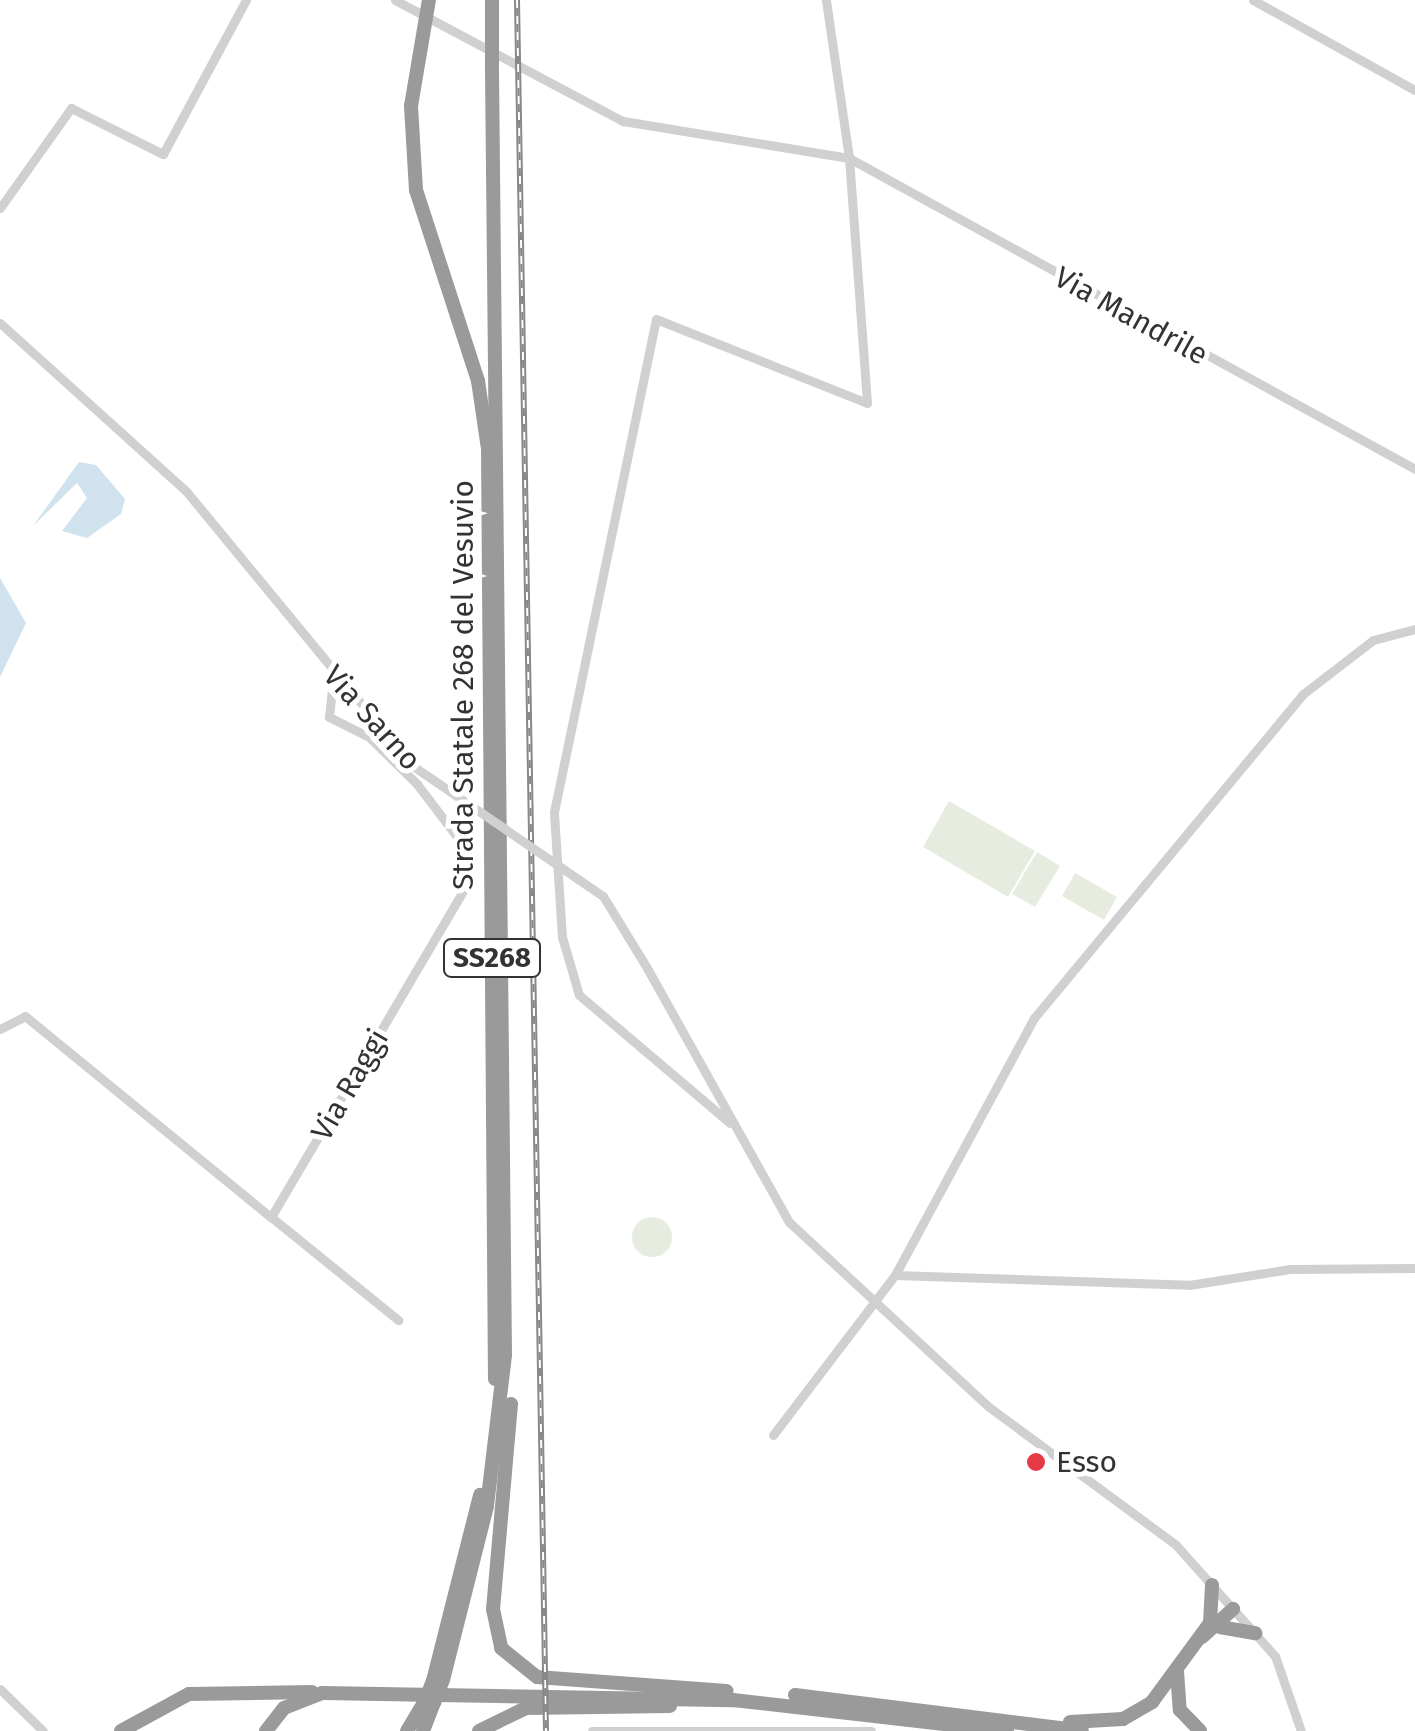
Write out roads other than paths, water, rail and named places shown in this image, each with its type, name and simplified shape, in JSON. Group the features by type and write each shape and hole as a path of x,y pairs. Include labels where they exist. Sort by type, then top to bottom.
{"highway":[{"name":"Strada Statale 268 del Vesuvio","path":"429,0 411,106 416,190 478,381 488,474 494,1394 463,1577 438,1680"},
{"name":"Strada Statale 268 del Vesuvio","path":"422,1731 496,1455 506,1272 492,0"},
{"path":"506,1272 510,1482 493,1623 501,1648 537,1677 732,1691 1082,1731"},
{"path":"1212,1585 1215,1625"},
{"path":"988,1718 1124,1719 1152,1702 1200,1638 1234,1609"},
{"path":"1215,1625 1255,1633"},
{"path":"1179,1663 1180,1710 1200,1731"},
{"path":"121,1731 189,1694 732,1691"},
{"path":"266,1731 284,1708 322,1693"},
{"path":"560,1693 826,1708 1006,1731"},
{"path":"410,1731 429,1703"},
{"path":"479,1731 526,1708 826,1708"}],"street":[{"path":"0,208 71,108 163,154 246,0"},
{"name":"Via Mandrile","path":"396,0 623,121 850,158 1415,468"},
{"path":"730,1123 579,996 562,938 554,812 656,319 868,404 850,158 826,0"},
{"path":"1254,0 1415,90"},
{"name":"Via Sarno","path":"0,323 186,492 333,679 414,766 603,896 789,1222 989,1408 1151,1521 1255,1633 1288,1682 1301,1731"},
{"path":"773,1435 871,1302 896,1275 1034,1018 1303,694 1373,640 1415,629"},
{"name":"Via Raggi","path":"271,1217 468,882 468,852 417,784 369,738 329,717 333,679"},
{"path":"0,1029 25,1016 398,1320"},
{"path":"896,1275 1189,1284 1329,1266 1415,1268"},
{"path":"0,1688 43,1731"},
{"path":"592,1731 871,1731"}],"water":[{"path":"79,462 96,465 125,499 121,514 87,538 62,531 87,498 77,483 33,526"},
{"path":"0,578 26,623 0,677"}],"railway":[{"path":"517,0 546,1731"}],"place":[{"name":"Esso","path":"1036,1462"}]}
